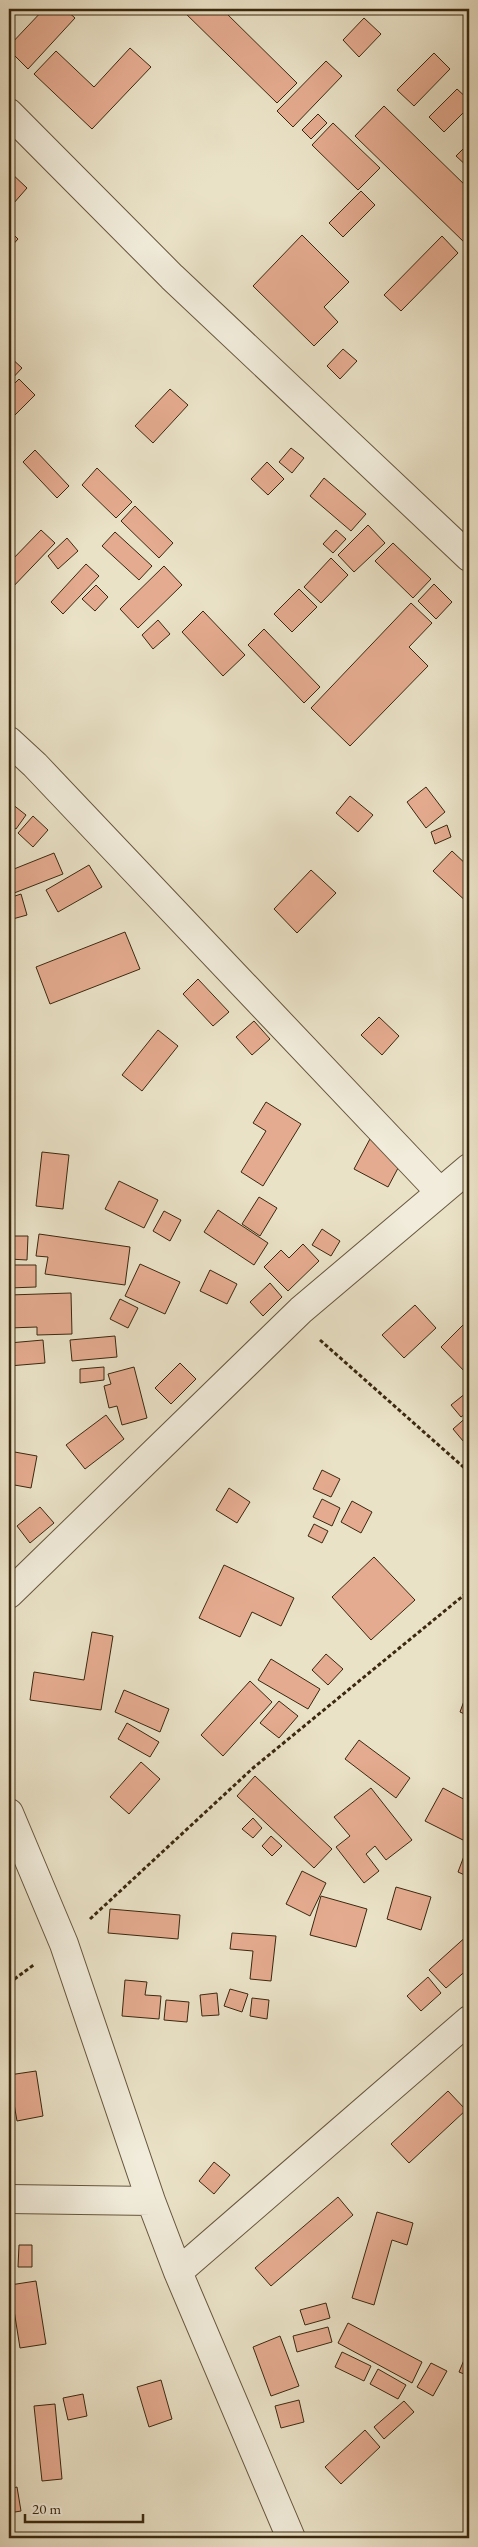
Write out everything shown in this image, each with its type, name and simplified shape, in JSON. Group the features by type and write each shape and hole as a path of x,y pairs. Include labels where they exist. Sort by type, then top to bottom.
{"street":[{"path":"9,113 179,284 469,557"},
{"path":"9,741 35,765 440,1192"},
{"path":"9,1594 301,1310 469,1168"},
{"path":"9,1814 64,1944 151,2201 178,2272 291,2538"},
{"path":"178,2272 469,2020"},
{"path":"9,2198 151,2201"}],"path":[{"path":"301,1310 317,1337 469,1472"},
{"path":"9,1983 64,1944 253,1768 469,1590"}],"building":[{"path":"44,9 65,9 75,18 28,69 9,50 9,46"},
{"path":"181,9 222,9 297,83 277,103"},
{"path":"364,18 381,34 359,57 343,40"},
{"path":"130,48 151,67 92,129 34,74 56,51 94,87"},
{"path":"434,53 450,69 414,106 397,90"},
{"path":"326,61 342,76 293,127 277,111"},
{"path":"457,89 469,100 469,107 444,132 429,117"},
{"path":"384,106 469,189 469,243 467,245 355,136"},
{"path":"318,114 327,123 311,139 302,130"},
{"path":"333,123 380,168 358,190 312,145"},
{"path":"469,143 469,168 456,156"},
{"path":"9,171 27,188 13,204 9,201"},
{"path":"361,191 375,205 343,237 329,223"},
{"path":"9,230 18,239 9,249"},
{"path":"302,235 349,282 324,307 338,322 314,346 253,286"},
{"path":"442,236 458,253 401,311 384,295"},
{"path":"343,349 357,361 340,379 327,366"},
{"path":"9,356 22,368 9,382"},
{"path":"19,379 35,395 10,420 9,389"},
{"path":"170,389 188,405 153,443 135,426"},
{"path":"291,448 304,458 292,473 279,462"},
{"path":"35,450 69,486 57,498 23,462"},
{"path":"9,460 15,466 9,472"},
{"path":"267,462 284,479 268,495 251,479"},
{"path":"97,468 132,502 116,518 82,485"},
{"path":"324,478 366,514 351,531 310,496"},
{"path":"135,506 173,543 159,558 121,521"},
{"path":"368,525 385,543 354,572 338,555"},
{"path":"41,530 55,543 9,591 9,563"},
{"path":"336,530 346,539 333,553 323,544"},
{"path":"115,532 152,566 139,580 102,546"},
{"path":"67,538 78,551 58,569 48,556"},
{"path":"393,543 431,579 413,598 375,561"},
{"path":"331,558 348,575 321,603 304,587"},
{"path":"86,564 99,576 63,614 51,602"},
{"path":"164,566 182,585 138,628 120,609"},
{"path":"434,584 452,602 436,619 418,601"},
{"path":"96,585 108,597 95,611 82,599"},
{"path":"299,589 317,607 292,632 274,614"},
{"path":"411,603 432,623 409,647 428,666 350,746 311,708"},
{"path":"203,611 245,655 223,676 182,632"},
{"path":"158,620 170,634 153,649 142,635"},
{"path":"264,629 320,687 304,703 248,645"},
{"path":"469,716 469,727 464,721"},
{"path":"426,787 445,812 426,828 407,802"},
{"path":"350,796 373,815 358,832 336,813"},
{"path":"12,804 26,815 16,829 9,824 9,809"},
{"path":"33,816 48,830 33,847 18,833"},
{"path":"447,825 451,837 435,844 431,832"},
{"path":"452,851 469,867 469,904 433,871"},
{"path":"54,853 63,874 9,895 9,871"},
{"path":"89,865 102,887 58,912 46,890"},
{"path":"311,870 336,893 297,933 274,909"},
{"path":"21,894 27,915 9,920 9,898"},
{"path":"125,932 140,969 50,1004 36,967"},
{"path":"198,979 229,1012 213,1026 183,994"},
{"path":"379,1017 399,1036 382,1055 361,1035"},
{"path":"254,1021 270,1039 252,1055 236,1037"},
{"path":"158,1030 178,1046 142,1091 122,1075"},
{"path":"266,1102 301,1124 263,1186 241,1172 266,1131 253,1123"},
{"path":"371,1137 405,1155 388,1187 354,1169"},
{"path":"42,1152 69,1155 63,1209 36,1206"},
{"path":"119,1181 158,1200 144,1228 105,1209"},
{"path":"259,1197 277,1208 260,1236 242,1224"},
{"path":"218,1210 268,1243 254,1265 204,1232"},
{"path":"164,1211 181,1220 170,1241 153,1231"},
{"path":"322,1229 340,1241 331,1256 312,1245"},
{"path":"39,1234 130,1247 125,1285 45,1274 48,1257 36,1256"},
{"path":"9,1236 28,1236 27,1260 9,1259"},
{"path":"303,1244 319,1261 288,1291 264,1267 281,1250 289,1258"},
{"path":"140,1264 180,1282 165,1314 125,1296"},
{"path":"9,1265 36,1265 36,1287 9,1288"},
{"path":"210,1270 237,1284 227,1304 200,1291"},
{"path":"270,1283 282,1297 263,1316 250,1302"},
{"path":"71,1293 72,1334 37,1335 37,1327 9,1328 9,1295"},
{"path":"120,1299 138,1308 128,1328 110,1319"},
{"path":"415,1305 436,1328 404,1358 382,1335"},
{"path":"469,1319 469,1374 468,1375 441,1347"},
{"path":"115,1336 117,1357 72,1361 70,1340"},
{"path":"43,1340 45,1363 9,1366 9,1343"},
{"path":"180,1363 196,1379 171,1404 155,1388"},
{"path":"104,1367 104,1380 80,1383 80,1369"},
{"path":"134,1367 147,1418 122,1425 117,1406 109,1408 104,1386 111,1384 108,1374"},
{"path":"466,1393 469,1396 469,1411 461,1417 451,1405"},
{"path":"106,1415 124,1439 85,1469 66,1445"},
{"path":"469,1415 469,1448 453,1429"},
{"path":"9,1451 37,1456 31,1488 9,1484"},
{"path":"322,1470 340,1479 331,1497 313,1489"},
{"path":"229,1488 250,1502 237,1523 216,1510"},
{"path":"322,1499 340,1508 332,1526 313,1517"},
{"path":"352,1501 372,1512 361,1533 341,1522"},
{"path":"40,1507 54,1523 30,1543 17,1526"},
{"path":"314,1524 328,1531 322,1543 308,1536"},
{"path":"374,1557 415,1600 371,1640 332,1597"},
{"path":"224,1565 294,1598 281,1626 252,1612 240,1637 199,1618"},
{"path":"92,1632 113,1636 101,1710 30,1700 34,1672 84,1680"},
{"path":"326,1654 343,1669 328,1685 312,1670"},
{"path":"271,1659 320,1689 308,1709 258,1680"},
{"path":"250,1681 272,1702 223,1756 201,1735"},
{"path":"124,1690 169,1709 160,1732 115,1712"},
{"path":"469,1691 469,1716 460,1712"},
{"path":"279,1701 298,1716 279,1738 260,1723"},
{"path":"127,1723 159,1742 150,1757 118,1739"},
{"path":"359,1740 410,1778 396,1798 345,1759"},
{"path":"141,1762 160,1779 129,1814 110,1797"},
{"path":"255,1776 332,1849 314,1868 237,1796"},
{"path":"371,1788 412,1840 386,1860 375,1846 366,1854 379,1871 364,1883 336,1847 350,1836 334,1817"},
{"path":"443,1788 469,1802 469,1843 425,1821"},
{"path":"253,1818 262,1828 253,1838 242,1829"},
{"path":"271,1836 282,1846 272,1856 262,1846"},
{"path":"464,1856 469,1858 469,1877 458,1872"},
{"path":"302,1871 326,1883 310,1916 286,1904"},
{"path":"396,1887 431,1897 421,1930 387,1919"},
{"path":"321,1896 367,1909 356,1947 310,1935"},
{"path":"110,1909 180,1915 178,1939 108,1933"},
{"path":"232,1933 276,1936 271,1981 250,1979 253,1951 230,1949"},
{"path":"469,1934 469,1968 446,1988 429,1970"},
{"path":"428,1977 441,1993 421,2011 407,1996"},
{"path":"125,1980 147,1982 145,1995 161,1996 159,2019 122,2016"},
{"path":"230,1989 248,1994 242,2012 224,2006"},
{"path":"217,1993 219,2015 202,2016 200,1995"},
{"path":"252,1998 269,2000 267,2019 250,2016"},
{"path":"166,2000 189,2002 187,2022 164,2020"},
{"path":"36,2071 43,2116 17,2121 9,2075"},
{"path":"448,2091 466,2110 409,2163 391,2144"},
{"path":"214,2162 230,2175 214,2194 199,2181"},
{"path":"338,2197 353,2215 271,2286 255,2268"},
{"path":"377,2212 413,2223 407,2245 392,2240 374,2305 352,2298"},
{"path":"19,2245 32,2245 32,2267 18,2267"},
{"path":"36,2281 46,2344 20,2348 10,2285"},
{"path":"326,2303 330,2318 305,2325 300,2310"},
{"path":"348,2323 422,2362 412,2383 338,2343"},
{"path":"328,2327 332,2342 297,2352 293,2336"},
{"path":"280,2336 299,2386 271,2396 253,2347"},
{"path":"469,2348 469,2376 459,2372"},
{"path":"342,2352 371,2366 364,2381 335,2367"},
{"path":"431,2363 447,2371 433,2396 417,2387"},
{"path":"378,2369 406,2385 398,2399 370,2384"},
{"path":"161,2380 172,2419 149,2427 137,2387"},
{"path":"83,2394 87,2416 68,2420 63,2398"},
{"path":"299,2400 304,2422 281,2428 275,2406"},
{"path":"404,2401 414,2412 384,2439 374,2427"},
{"path":"55,2404 62,2479 42,2481 34,2406"},
{"path":"365,2430 380,2447 341,2484 325,2467"},
{"path":"17,2487 21,2511 9,2513 9,2489"}]}
